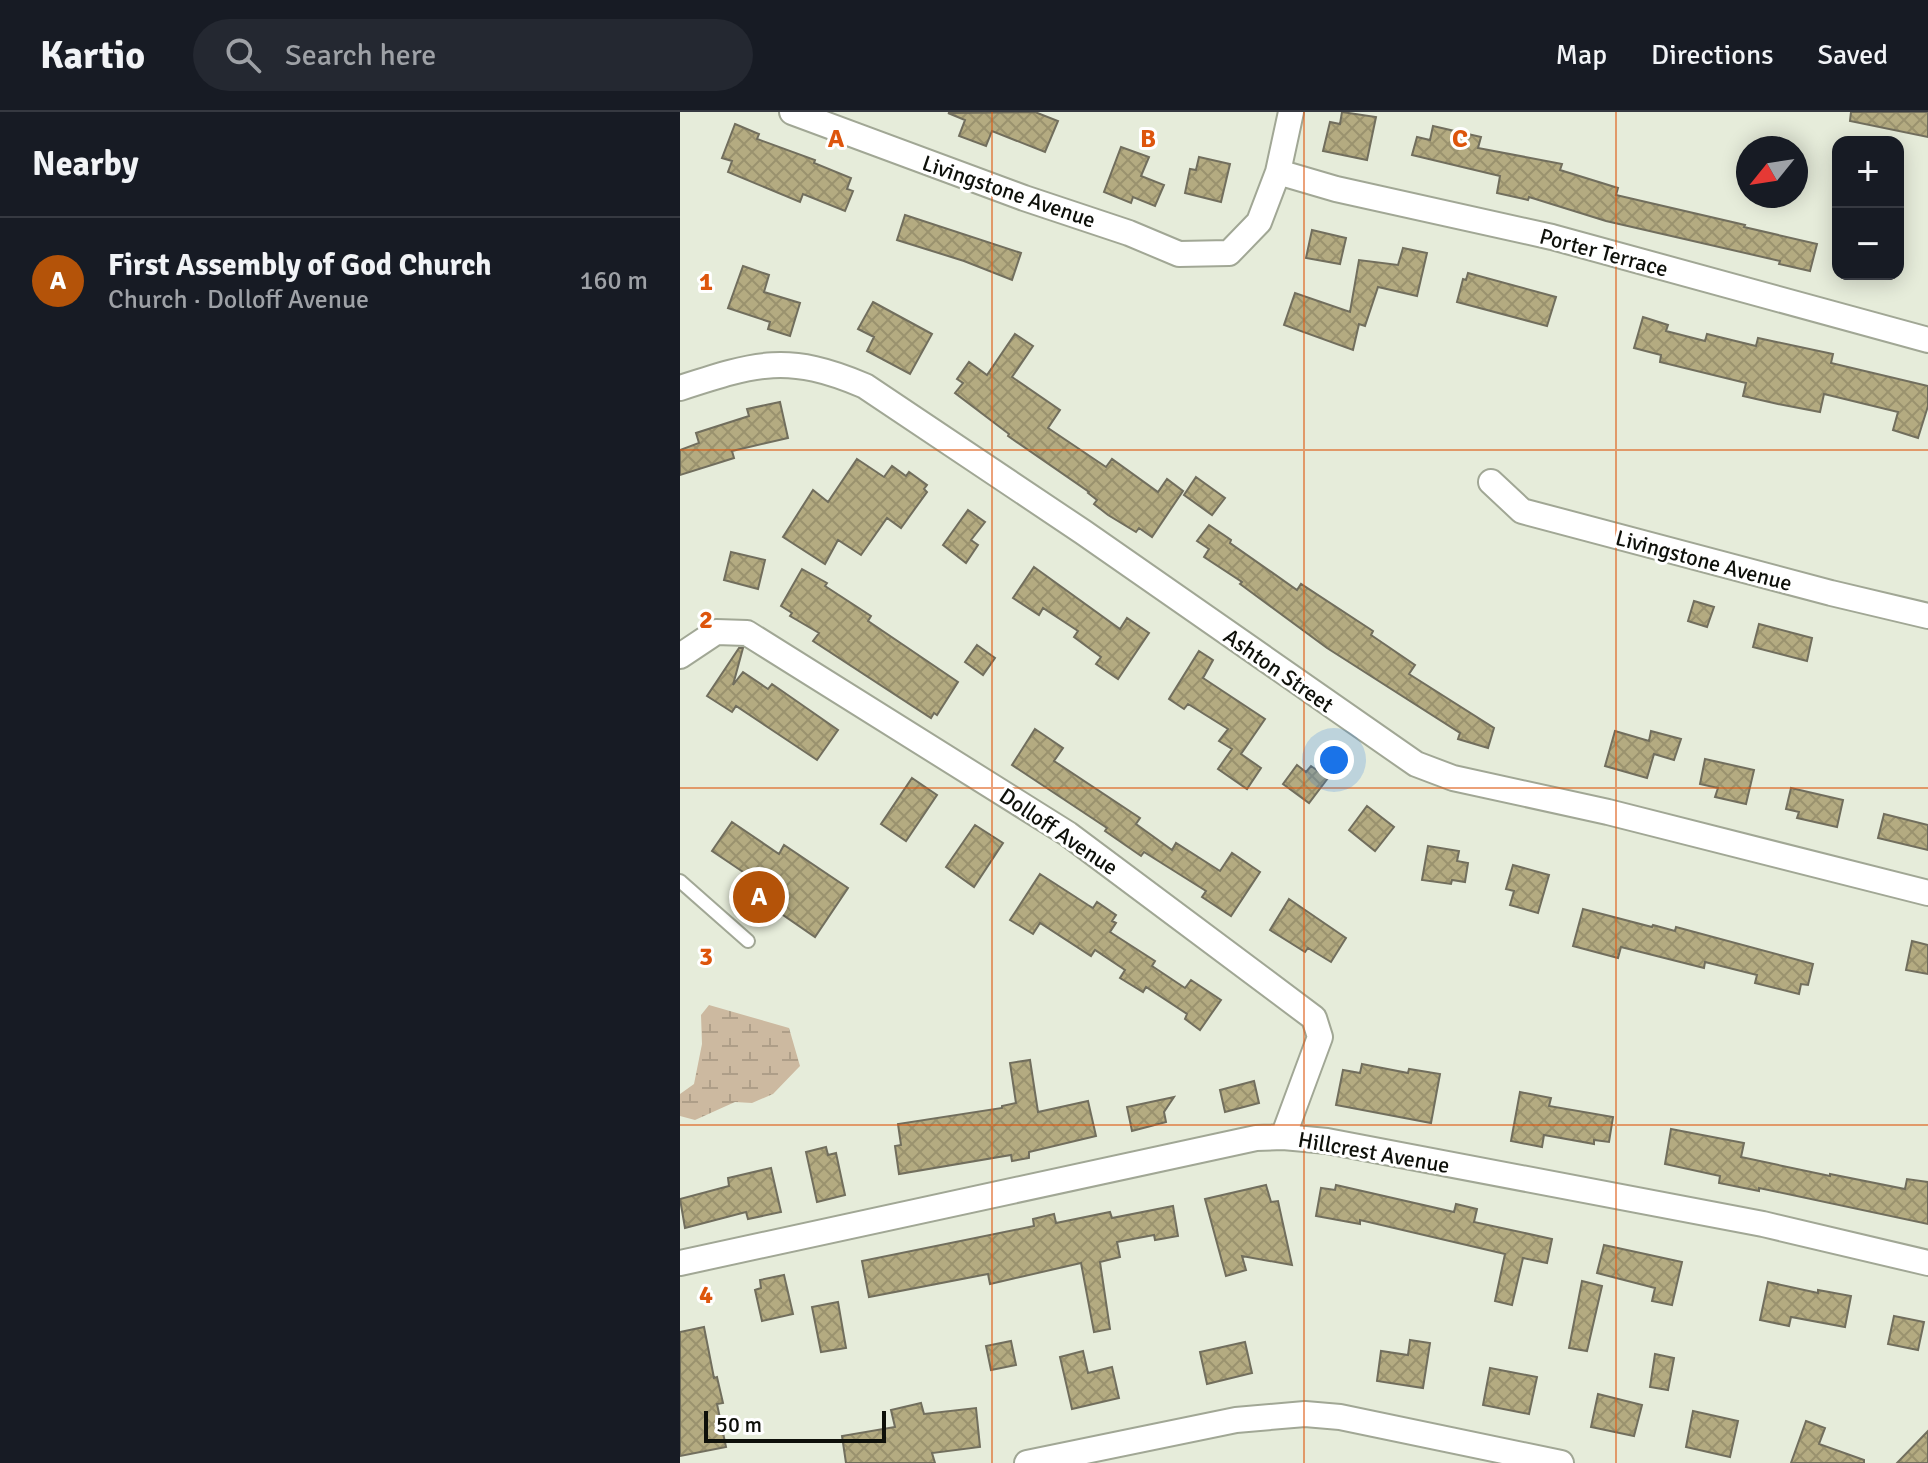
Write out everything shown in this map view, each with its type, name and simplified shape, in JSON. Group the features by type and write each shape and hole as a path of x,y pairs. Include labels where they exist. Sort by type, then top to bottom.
{"street":[{"name":"Livingstone Avenue","path":"792,112 1024,198 1129,233 1179,254 1229,253 1259,222 1278,172"},
{"path":"1278,172 1291,112"},
{"name":"Porter Terrace","path":"1278,172 1336,189 1552,237 1928,340"},
{"name":"Ashton Street","path":"680,388 762,364 828,370 865,386 1083,532 1416,764 1453,778 1608,812 1928,893"},
{"name":"Livingstone Avenue","path":"1491,482 1522,511 1928,616"},
{"name":"Dolloff Avenue","path":"680,656 716,632 747,633 1068,834 1314,1018 1320,1037 1283,1137"},
{"name":"Hillcrest Avenue","path":"680,1263 1256,1138 1283,1137 1327,1141 1763,1224 1928,1263"},
{"path":"1027,1463 1236,1420 1305,1414 1340,1417 1561,1463"}],"lane":[{"path":"680,881 748,941"}],"green space":[{"path":"709,1005 789,1028 800,1066 773,1094 752,1103 735,1102 695,1120 680,1116 680,1094 694,1084 702,1044 701,1015"}],"building":[{"path":"1035,112 1058,121 1045,152 992,131 986,146 959,136 965,120 948,113"},
{"path":"1342,112 1376,117 1367,160 1323,151 1330,122 1340,124"},
{"path":"1851,112 1928,112 1928,137 1850,121"},
{"path":"735,124 759,134 757,139 815,160 814,163 851,178 847,189 853,191 845,211 803,194 800,202 728,172 732,161 722,158"},
{"path":"1433,126 1481,137 1478,148 1562,164 1560,170 1618,188 1616,195 1817,244 1810,271 1779,264 1780,261 1606,221 1529,197 1528,200 1497,193 1500,176 1412,155 1417,137 1430,140"},
{"path":"1121,147 1149,157 1141,176 1164,185 1155,206 1133,197 1131,203 1104,192"},
{"path":"1199,157 1230,164 1221,202 1185,193 1190,169 1196,170"},
{"path":"905,215 1021,253 1012,280 897,240"},
{"path":"1312,230 1346,238 1340,264 1306,258"},
{"path":"1403,248 1427,253 1417,296 1378,287 1365,326 1359,324 1353,350 1284,325 1295,293 1350,312 1359,260 1398,265"},
{"path":"743,266 769,275 764,292 800,303 790,336 768,329 770,322 728,308"},
{"path":"1468,273 1556,297 1547,326 1457,302 1463,279 1466,280"},
{"path":"873,302 932,334 910,374 867,351 874,337 858,329"},
{"path":"1643,317 1668,325 1666,331 1705,341 1707,334 1756,346 1758,338 1833,354 1831,363 1928,386 1928,406 1918,438 1893,430 1898,412 1824,394 1820,412 1778,404 1743,396 1746,383 1660,362 1661,355 1634,348"},
{"path":"1015,334 1033,346 1012,377 1060,410 1048,428 1106,467 1112,459 1158,492 1167,479 1183,491 1152,537 1139,528 1136,532 1108,515 1094,504 1097,500 1089,492 1008,436 955,393 963,383 957,379 969,362 987,375"},
{"path":"780,402 788,438 732,451 734,458 680,475 680,450 699,443 696,433 749,416 747,409"},
{"path":"857,459 884,477 892,466 906,476 909,472 927,485 924,489 927,492 901,528 887,518 861,555 838,540 825,564 783,537 813,490 828,502"},
{"path":"1196,477 1225,498 1212,515 1184,495"},
{"path":"968,510 985,522 971,540 978,545 966,563 943,545"},
{"path":"1209,525 1297,590 1301,584 1373,631 1371,635 1415,665 1409,674 1494,728 1488,748 1458,739 1460,733 1327,648 1240,584 1242,582 1204,557 1209,549 1197,541"},
{"path":"731,552 765,560 758,589 724,580"},
{"path":"1034,567 1120,629 1127,618 1149,633 1118,679 1096,664 1101,657 1074,637 1078,631 1043,608 1039,615 1013,598"},
{"path":"802,569 827,583 825,586 871,616 868,621 958,682 937,715 934,713 931,718 813,641 819,633 790,616 792,613 781,606"},
{"path":"1694,601 1714,607 1707,627 1688,621"},
{"path":"1759,624 1812,638 1807,661 1753,647"},
{"path":"977,645 995,658 983,675 965,662"},
{"path":"739,648 743,648 733,685 743,672 768,689 772,684 838,730 817,760 736,706 732,712 707,696"},
{"path":"1199,651 1213,660 1203,678 1265,719 1241,754 1261,768 1247,789 1218,769 1232,749 1219,741 1228,729 1188,704 1184,709 1169,699"},
{"path":"1035,729 1063,748 1054,761 1140,818 1136,824 1172,850 1176,843 1220,871 1232,853 1260,872 1231,916 1202,897 1206,891 1144,852 1141,856 1105,831 1107,828 1012,765"},
{"path":"1615,731 1649,741 1651,731 1681,739 1674,760 1654,754 1647,778 1605,766"},
{"path":"1705,759 1754,770 1746,804 1715,797 1718,788 1700,784"},
{"path":"1297,765 1306,772 1311,766 1328,778 1309,803 1283,784"},
{"path":"912,778 937,795 906,841 881,824"},
{"path":"1791,788 1843,800 1837,827 1797,818 1799,812 1786,809"},
{"path":"1367,806 1394,827 1375,851 1349,830"},
{"path":"1884,814 1928,825 1928,850 1878,838"},
{"path":"732,822 779,854 784,845 848,888 815,937 751,893 758,882 712,851"},
{"path":"975,825 1003,843 974,887 946,867"},
{"path":"1428,846 1459,851 1457,861 1468,863 1465,882 1452,880 1451,884 1422,880"},
{"path":"1513,865 1549,875 1538,913 1510,905 1514,891 1506,889"},
{"path":"1040,874 1093,908 1097,902 1116,915 1112,921 1116,923 1110,932 1155,961 1152,966 1185,988 1191,980 1221,1000 1200,1030 1185,1019 1187,1014 1146,987 1143,992 1120,978 1125,970 1095,950 1091,956 1040,923 1033,934 1010,920"},
{"path":"1289,899 1346,938 1331,962 1308,948 1305,952 1270,930"},
{"path":"1583,909 1652,927 1675,931 1676,927 1813,964 1808,985 1801,984 1799,994 1755,983 1757,975 1705,962 1704,968 1621,947 1618,958 1573,946"},
{"path":"1912,941 1928,945 1928,974 1906,970"},
{"path":"1030,1060 1038,1112 1088,1101 1096,1136 1029,1152 1029,1158 1012,1161 1011,1155 899,1174 895,1146 901,1145 898,1124 1002,1108 1016,1103 1010,1063"},
{"path":"1362,1064 1408,1073 1409,1069 1440,1074 1431,1123 1336,1105 1343,1070 1360,1073"},
{"path":"1254,1081 1259,1103 1225,1112 1220,1090"},
{"path":"1520,1092 1551,1098 1549,1106 1613,1117 1609,1142 1594,1140 1594,1144 1544,1135 1542,1147 1511,1141"},
{"path":"1174,1097 1164,1112 1166,1122 1132,1131 1127,1107"},
{"path":"1671,1129 1744,1143 1741,1157 1830,1176 1905,1189 1907,1179 1928,1182 1928,1224 1759,1188 1759,1191 1719,1183 1720,1176 1665,1164"},
{"path":"826,1147 828,1155 836,1153 845,1195 817,1202 806,1152"},
{"path":"771,1168 781,1212 748,1219 746,1212 685,1228 680,1199 729,1186 728,1178"},
{"path":"1266,1185 1271,1202 1278,1201 1292,1265 1242,1256 1246,1270 1226,1276 1205,1199"},
{"path":"1336,1185 1454,1212 1456,1204 1477,1209 1474,1222 1552,1239 1547,1263 1523,1258 1512,1305 1495,1301 1505,1254 1360,1220 1360,1224 1316,1216 1321,1188 1335,1190"},
{"path":"1173,1206 1178,1236 1155,1240 1154,1235 1117,1242 1120,1257 1100,1262 1110,1329 1094,1332 1081,1263 990,1284 988,1274 869,1297 862,1261 1034,1226 1033,1219 1054,1214 1056,1223 1110,1212 1112,1218"},
{"path":"1604,1245 1682,1262 1672,1305 1652,1301 1655,1288 1597,1273"},
{"path":"784,1275 793,1314 762,1321 755,1290 761,1288 760,1280"},
{"path":"1582,1281 1602,1286 1587,1351 1569,1348"},
{"path":"1768,1282 1818,1293 1818,1290 1851,1296 1845,1327 1791,1317 1789,1326 1760,1320"},
{"path":"838,1302 846,1348 821,1352 812,1307"},
{"path":"1894,1316 1924,1322 1918,1350 1888,1344"},
{"path":"704,1327 714,1378 717,1377 723,1403 717,1404 726,1447 680,1456 680,1332"},
{"path":"1410,1340 1430,1343 1423,1388 1377,1381 1381,1351 1408,1355"},
{"path":"1011,1341 1016,1365 991,1370 986,1346"},
{"path":"1245,1342 1252,1373 1207,1384 1200,1352"},
{"path":"1083,1351 1088,1373 1112,1367 1119,1398 1072,1409 1060,1357"},
{"path":"1655,1354 1674,1358 1668,1390 1650,1387"},
{"path":"1490,1368 1537,1377 1529,1414 1483,1405"},
{"path":"1598,1394 1642,1405 1634,1436 1591,1427"},
{"path":"921,1403 924,1414 976,1408 980,1447 932,1453 935,1463 846,1463 842,1436 895,1427 891,1410"},
{"path":"1693,1411 1738,1421 1730,1457 1686,1447"},
{"path":"1806,1421 1825,1428 1819,1444 1864,1460 1864,1463 1791,1463"},
{"path":"1928,1431 1928,1463 1897,1463"}],"place":[{"name":"First Assembly of God Church","path":"759,897"}]}
